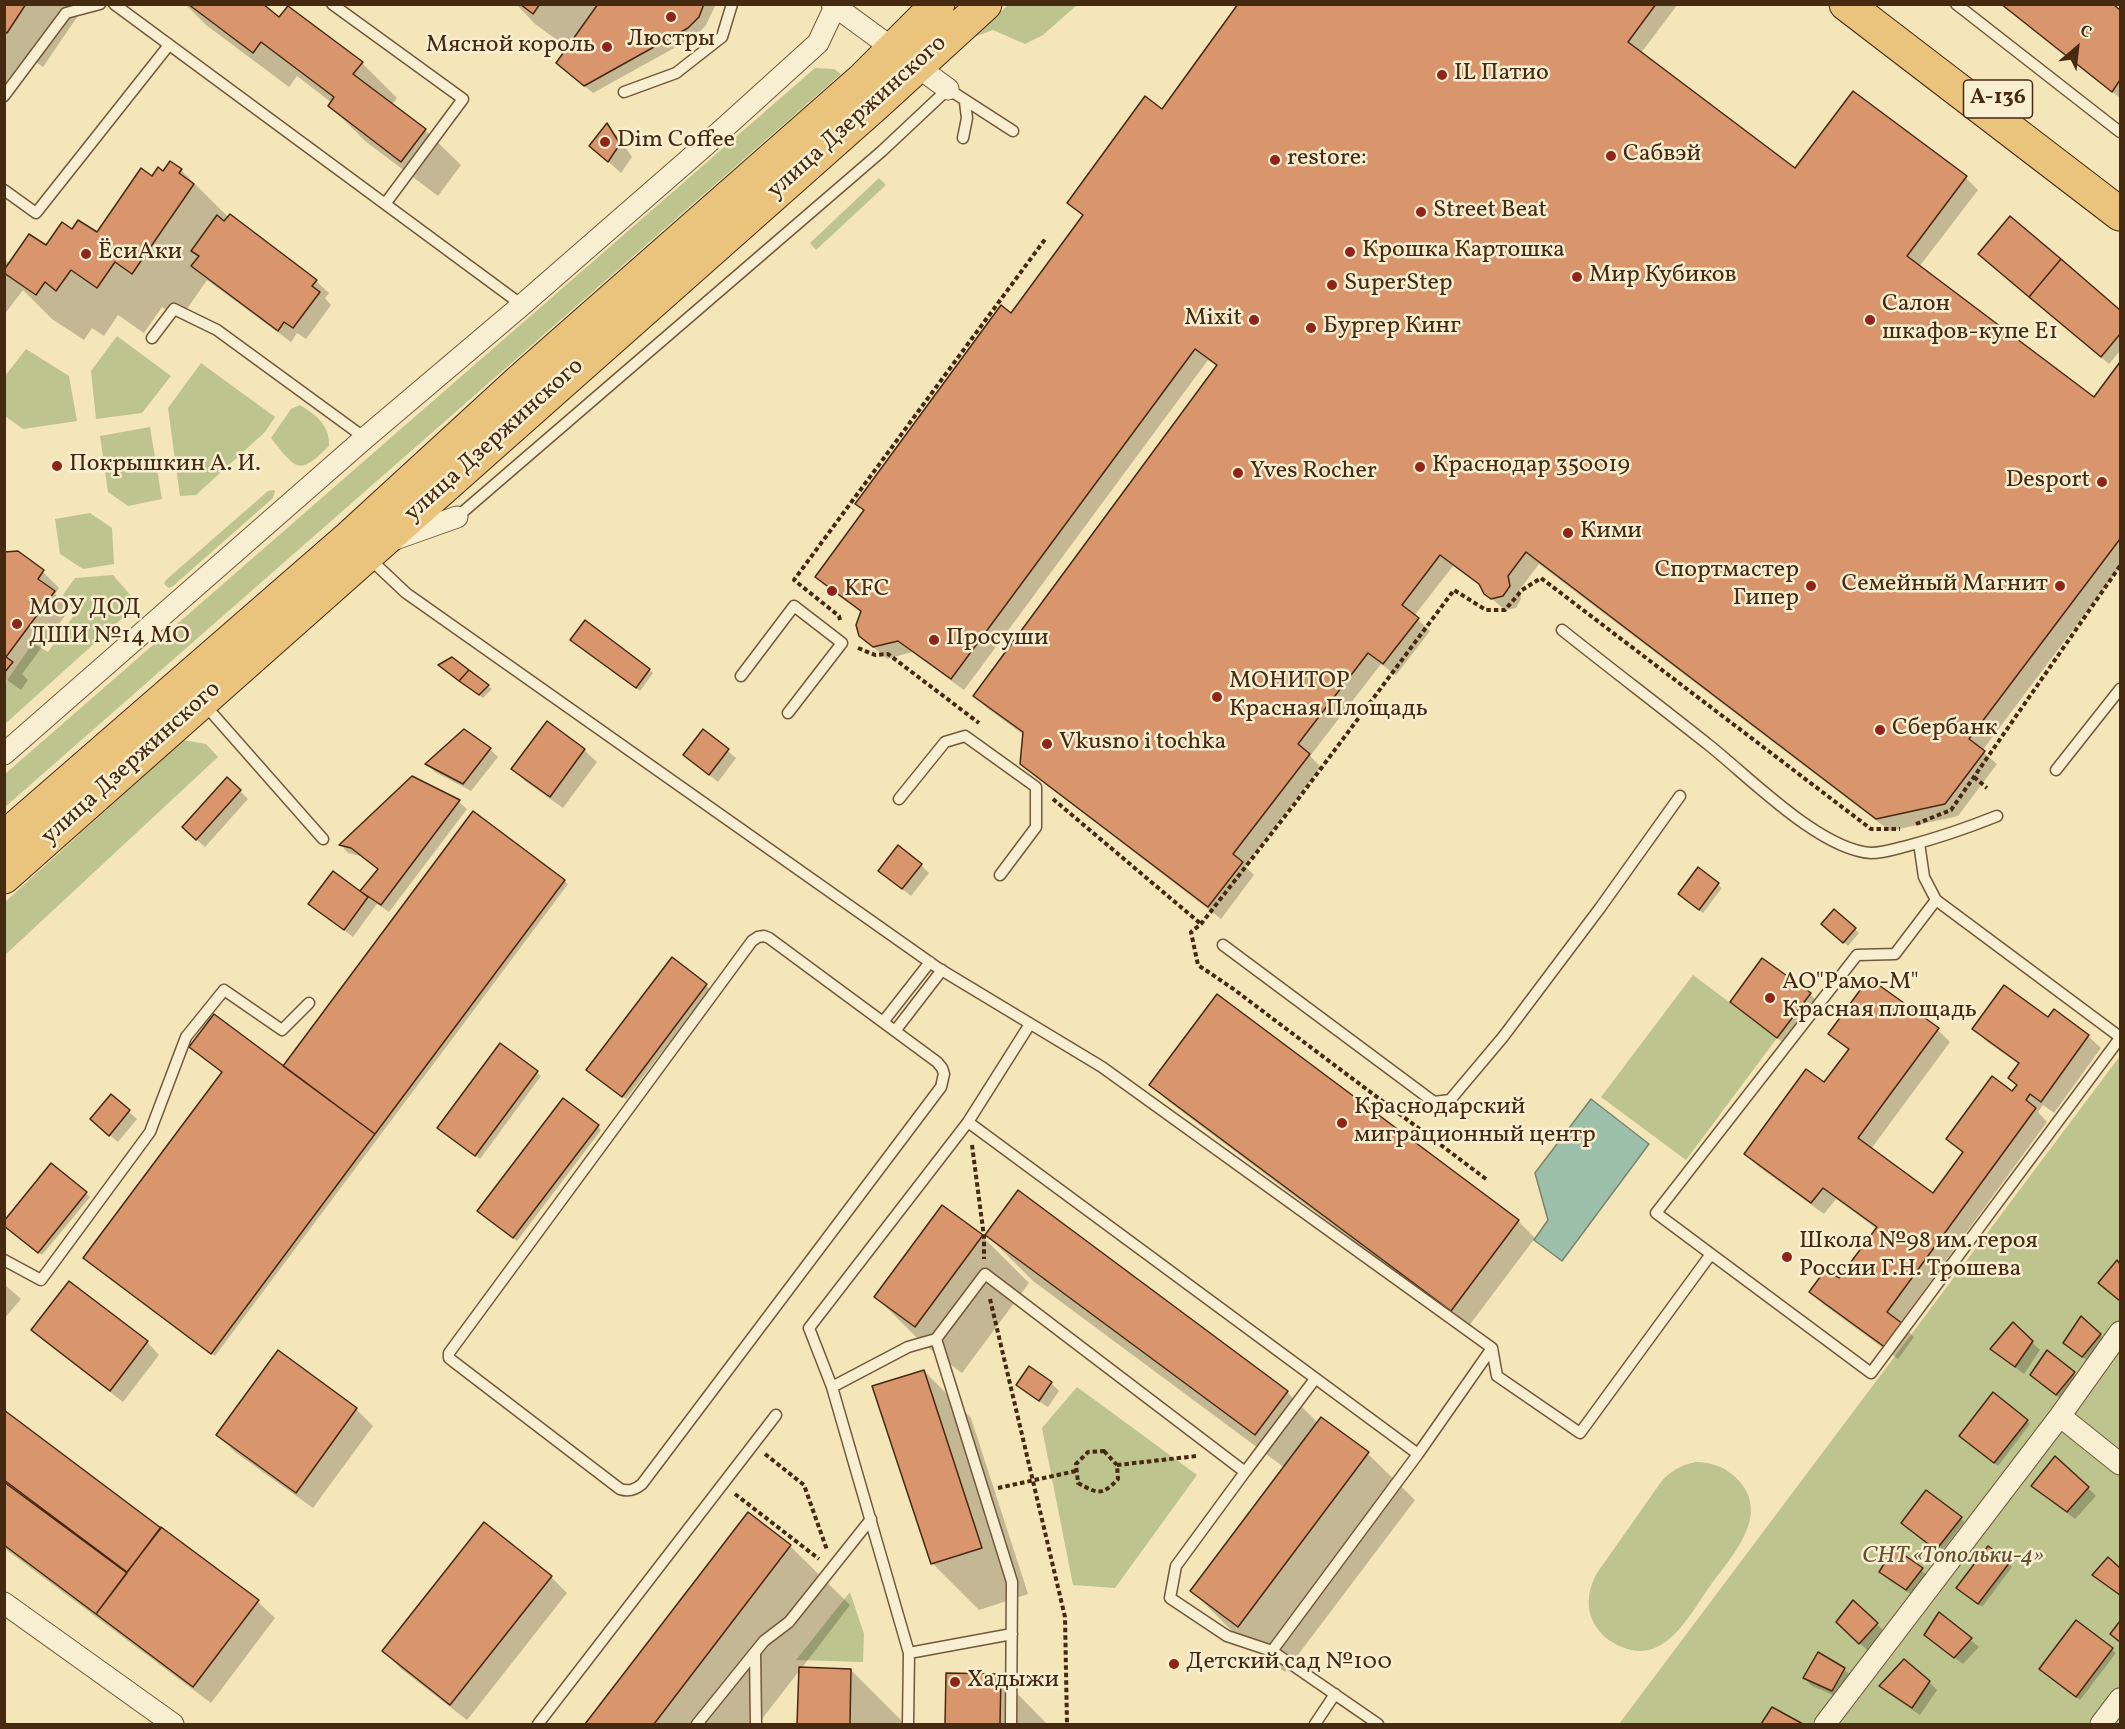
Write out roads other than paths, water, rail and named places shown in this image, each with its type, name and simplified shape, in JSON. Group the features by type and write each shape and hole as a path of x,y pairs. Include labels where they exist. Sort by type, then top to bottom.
{"main road":[{"name":"улица Дзержинского","path":"4,877 372,550 905,58 938,4"},
{"name":"улица Дзержинского","path":"4,838 350,537 520,381 757,174 905,58 985,4"},
{"name":"А-136","path":"1846,4 2121,214"},
{"name":"А-136","path":"1875,4 2121,193"}],"street":[{"path":"4,754 365,438 522,306 701,149 818,43 835,5 948,89"},
{"path":"372,550 457,517"},
{"path":"1826,1725 2121,1332"},
{"path":"2060,1416 2121,1464"},
{"path":"4,1603 172,1725"},
{"path":"2101,1725 2121,1699"}],"lane":[{"path":"4,96 66,13 100,4"},
{"path":"114,4 522,306"},
{"path":"332,4 463,99 384,204"},
{"path":"624,92 676,73 722,37 732,4"},
{"path":"1956,4 2121,132"},
{"path":"4,190 36,213 169,45"},
{"path":"457,517 882,151 948,89 1013,132"},
{"path":"963,138 968,118 965,102"},
{"path":"152,338 174,309 198,320 217,330 365,438"},
{"path":"372,550 406,593 930,962 1102,1067 1492,1348 1497,1376 1580,1433 1711,1254"},
{"path":"741,676 794,606 842,643 788,713"},
{"path":"1562,630 1712,747 1760,789 1827,837 1853,850 1872,853 1887,851 1942,837 1997,816"},
{"path":"2056,770 2121,689"},
{"path":"202,701 323,839"},
{"path":"899,798 945,742 964,736 1036,787 1036,827 1000,875"},
{"path":"1223,945 1434,1102 1450,1100 1503,1037 1600,908 1680,796"},
{"path":"1918,843 1924,878 1935,900 2119,1033 1871,1373 1656,1213 1857,955 1896,954 1935,900"},
{"path":"758,937 769,938 895,1031 942,1068 944,1074 941,1087 637,1488 626,1491 620,1489 449,1358 451,1348 752,941 758,937"},
{"path":"883,1022 930,962"},
{"path":"895,1031 942,970"},
{"path":"4,1260 41,1280 150,1132 186,1037 224,990 282,1030 309,1004"},
{"path":"908,1725 909,1653 832,1387 809,1328 968,1122 1030,1024"},
{"path":"968,1122 1418,1454"},
{"path":"832,1387 908,1347 936,1339 985,1274 1245,1472"},
{"path":"936,1339 1012,1582 1011,1725"},
{"path":"1272,1651 1418,1454 1492,1348"},
{"path":"1315,1379 1176,1566 1170,1598 1227,1636 1272,1651 1378,1725"},
{"path":"538,1725 776,1415"},
{"path":"698,1725 764,1641 789,1622 871,1519"},
{"path":"909,1653 1012,1634"},
{"path":"755,1652 756,1725"},
{"path":"1315,1725 1335,1694"}],"place":[{"name":"Люстры","path":"671,17"},
{"name":"Мясной король","path":"607,47"},
{"name":"IL Патио","path":"1442,75"},
{"name":"Dim Coffee","path":"605,142"},
{"name":"Сабвэй","path":"1611,156"},
{"name":"restore:","path":"1275,160"},
{"name":"Street Beat","path":"1421,212"},
{"name":"Крошка Картошка","path":"1350,252"},
{"name":"ЁсиАки","path":"86,254"},
{"name":"Мир Кубиков","path":"1577,277"},
{"name":"SuperStep","path":"1332,285"},
{"name":"Mixit","path":"1254,320"},
{"name":"Салон шкафов-купе Е1","path":"1870,320"},
{"name":"Бургер Кинг","path":"1311,328"},
{"name":"Покрышкин А. И.","path":"57,466"},
{"name":"Краснодар 350019","path":"1420,467"},
{"name":"Yves Rocher","path":"1238,473"},
{"name":"Desport","path":"2102,482"},
{"name":"Кими","path":"1568,533"},
{"name":"Спортмастер Гипер","path":"1811,586"},
{"name":"Семейный Магнит","path":"2060,586"},
{"name":"KFC","path":"832,591"},
{"name":"МОУ ДОД ДШИ №14 МО","path":"17,624"},
{"name":"Просуши","path":"934,640"},
{"name":"МОНИТОР Красная Площадь","path":"1217,697"},
{"name":"Сбербанк","path":"1880,730"},
{"name":"Vkusno i tochka","path":"1047,744"},
{"name":"АО\"Рамо-М\" Красная площадь","path":"1770,998"},
{"name":"Краснодарский миграционный центр","path":"1342,1123"},
{"name":"Школа №98 им. героя России Г.Н. Трошева","path":"1787,1257"},
{"name":"Детский сад №100","path":"1174,1664"},
{"name":"Хадыжи","path":"955,1682"}],"park label":[{"name":"СНТ «Топольки-4»","path":"1953,1558"}]}
